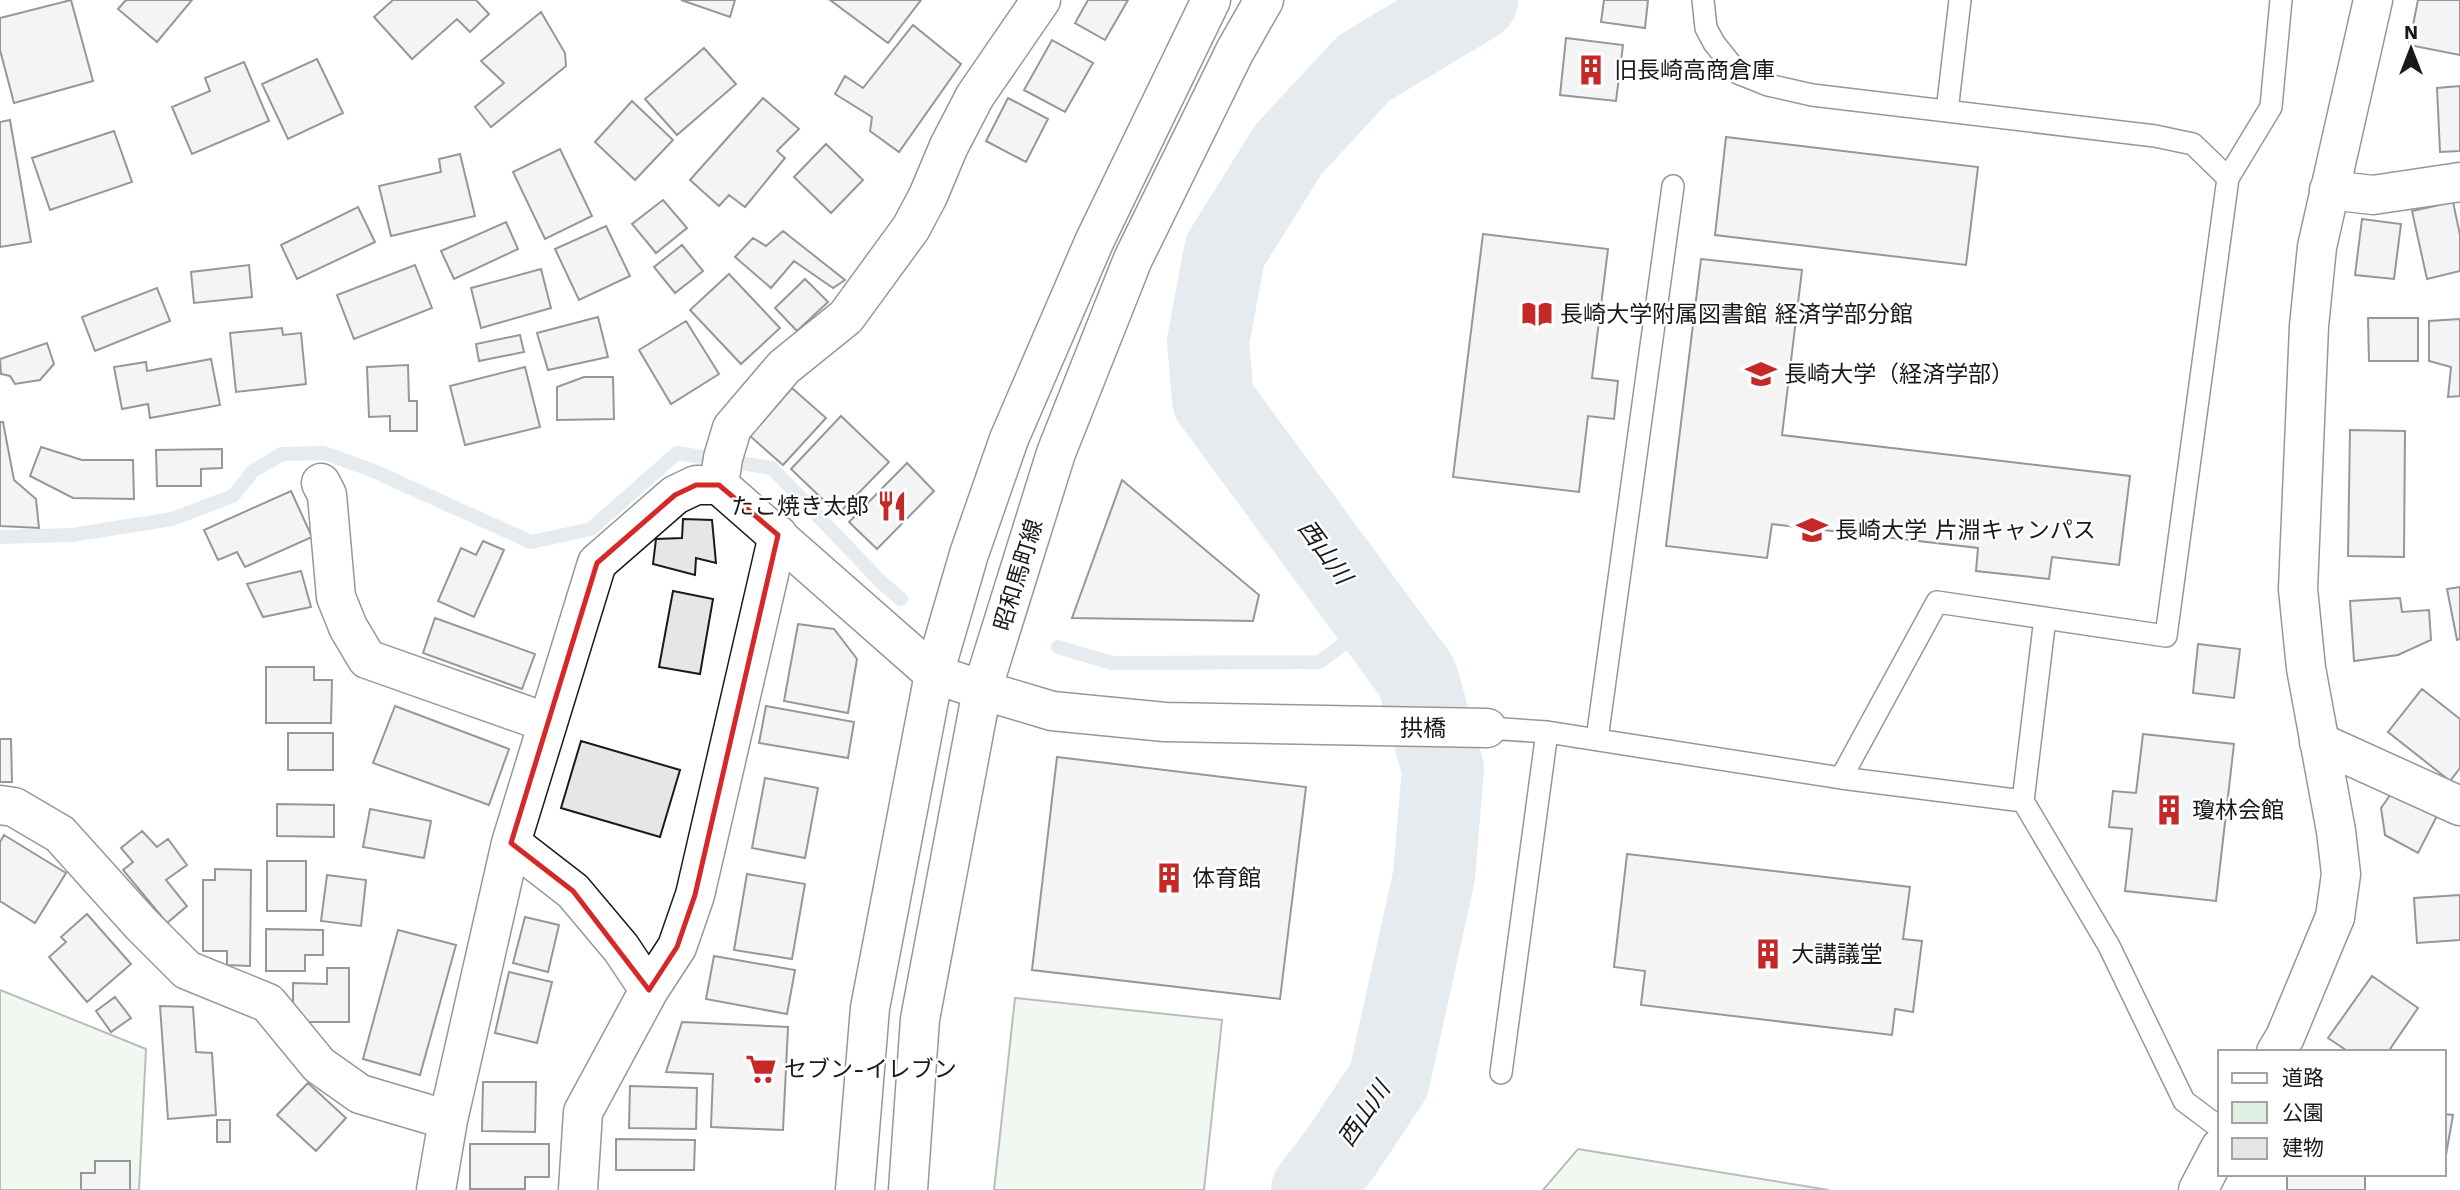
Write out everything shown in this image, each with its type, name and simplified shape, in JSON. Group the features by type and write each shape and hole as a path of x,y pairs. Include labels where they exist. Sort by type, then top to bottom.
{"street":[{"path":"721,474 732,428 784,368 846,317 911,228 975,96 1041,0"},
{"path":"855,1190 870,1008 934,674 969,554 1009,439 1094,242 1211,0"},
{"name":"昭和馬町線","path":"908,1190 920,1019 982,690 1056,453 1133,259 1235,51 1264,0"},
{"path":"2277,1050 2336,917 2341,874 2336,831 2306,668 2298,589 2309,326 2317,247 2373,0"},
{"path":"2329,190 2373,195 2460,182"},
{"path":"721,474 778,536 934,674"},
{"path":"436,1190 448,1120 511,843 597,563 675,495 721,474"},
{"path":"321,483 327,495 336,597 348,628 367,659 548,723"},
{"path":"578,1190 583,1112 649,990 677,947 695,895 778,536"},
{"name":"拱橋","path":"934,674 1052,711 1165,722 1487,728"},
{"path":"2319,742 2460,806"},
{"path":"0,805 13,807 60,834 187,970 268,1003 319,1065 360,1094 448,1120"},
{"path":"511,843 573,891 621,948 649,990"},
{"path":"2198,1190 2218,1152"}],"lane":[{"path":"1703,0 1706,28 1714,43 1738,73 1768,85 1812,95 2155,136 2193,144 2228,178"},
{"path":"1947,111 1960,0"},
{"path":"1841,778 1937,602 2166,636 2228,178 2271,107 2281,0"},
{"path":"1597,740 1672,187"},
{"path":"2045,618 2023,801 2109,946 2185,1101 2218,1126"},
{"path":"1487,728 1548,732 1841,778 2023,801"},
{"path":"1502,1073 1548,732"}],"highlighted area":[{"path":"696,485 719,485 778,535 695,895 677,947 649,990 573,891 511,843 597,563 675,495"}],"green space":[{"path":"0,990 146,1049 139,1190 0,1190"},
{"path":"1015,998 1222,1020 1204,1190 994,1190"},
{"path":"1578,1149 1829,1190 1543,1190"}],"water":[{"path":"1351,1099 1393,1114 1363,1166 1342,1190 1296,1190 1313,1150"}],"building":[{"path":"71,0 93,81 14,103 0,50 0,18"},
{"path":"126,0 192,0 157,42 118,9"},
{"path":"393,0 476,0 489,14 470,32 457,19 412,59 374,17"},
{"path":"681,0 735,0 730,17"},
{"path":"830,0 921,0 888,43"},
{"path":"1088,0 1128,0 1105,40 1075,23"},
{"path":"1604,0 1648,0 1645,28 1601,22"},
{"path":"2418,0 2460,0 2460,55 2409,45"},
{"path":"541,12 565,53 566,66 491,127 475,107 504,83 481,61"},
{"path":"913,25 961,64 899,152 870,131 872,117 835,94 845,76 863,88"},
{"name":"旧長崎高商倉庫","path":"1566,38 1623,45 1616,101 1560,95"},
{"path":"1052,40 1093,63 1065,112 1024,90"},
{"path":"704,48 736,84 677,135 645,99"},
{"path":"317,59 343,113 288,139 262,84"},
{"path":"244,62 269,121 192,154 172,107 210,91 205,78"},
{"path":"2460,86 2460,151 2440,152 2437,88"},
{"path":"763,98 799,129 777,151 785,158 745,207 729,195 719,206 690,180"},
{"path":"1008,98 1048,119 1026,162 986,141"},
{"path":"632,101 673,140 635,180 595,142"},
{"path":"10,120 31,242 0,247 0,122"},
{"path":"114,131 132,182 50,210 32,158"},
{"path":"1726,137 1978,167 1966,265 1715,235"},
{"path":"826,144 863,180 831,213 794,177"},
{"path":"560,149 592,216 545,239 513,172"},
{"path":"460,154 475,216 391,236 379,186 441,172 439,159"},
{"path":"663,200 687,228 656,253 632,224"},
{"path":"2453,202 2460,235 2460,271 2427,279 2412,211"},
{"path":"358,207 375,242 297,279 281,245"},
{"path":"2362,219 2401,224 2394,279 2355,275"},
{"path":"506,222 518,249 454,279 441,251"},
{"path":"606,226 630,276 579,300 555,249"},
{"path":"783,231 845,280 833,288 794,261 771,288 735,257 753,238 766,246"},
{"name":"長崎大学附属図書館 経済学部分館","path":"1483,234 1608,249 1592,378 1618,381 1614,419 1588,416 1579,492 1453,477"},
{"path":"682,245 703,271 675,293 654,267"},
{"path":"1701,259 1802,270 1782,435 2130,476 2119,565 2052,557 2049,579 1976,571 1978,548 1772,524 1767,558 1666,546"},
{"path":"249,265 252,297 194,303 191,272"},
{"path":"415,265 432,308 354,339 337,295"},
{"path":"541,269 551,308 481,328 471,288"},
{"path":"729,274 780,328 741,364 690,310"},
{"path":"805,279 828,302 797,331 775,308"},
{"path":"157,288 170,321 95,351 82,317"},
{"path":"598,317 608,357 548,370 537,333"},
{"path":"2368,318 2418,318 2418,361 2369,361"},
{"path":"2460,319 2460,396 2448,397 2451,367 2429,361 2429,321"},
{"path":"686,321 719,374 671,404 639,350"},
{"path":"282,328 283,335 301,333 306,384 236,392 230,333"},
{"path":"520,335 524,352 479,361 476,344"},
{"path":"47,343 54,364 40,380 15,384 10,376 1,374 0,359"},
{"path":"211,359 220,405 150,418 148,404 122,409 114,367 146,362 147,371"},
{"path":"408,365 409,401 417,401 417,431 390,431 390,416 369,417 367,367"},
{"path":"525,367 540,427 465,445 450,386"},
{"path":"584,377 613,377 614,419 557,420 557,387"},
{"path":"792,388 826,418 783,465 750,436"},
{"path":"841,416 889,462 838,514 791,469"},
{"path":"0,422 3,422 14,480 36,499 39,528 0,526"},
{"path":"2350,430 2405,431 2404,557 2348,556"},
{"path":"41,447 82,460 133,460 134,499 73,498 30,476"},
{"path":"222,449 222,468 201,469 201,486 157,486 156,450"},
{"name":"たこ焼き太郎","path":"907,463 934,491 877,549 849,522"},
{"path":"1122,480 1259,595 1253,621 1072,618"},
{"path":"291,491 312,537 245,567 237,552 218,560 204,530"},
{"path":"683,519 712,520 716,563 696,558 695,575 653,564 656,539 682,538"},
{"path":"483,541 504,550 474,617 438,601 461,548 476,555"},
{"path":"301,571 311,607 263,617 247,584"},
{"path":"2460,587 2460,639 2457,640 2447,589"},
{"path":"673,591 713,599 700,674 659,667"},
{"path":"2400,598 2402,612 2429,610 2431,640 2398,655 2354,661 2350,601"},
{"path":"435,618 535,654 522,689 423,653"},
{"path":"798,624 834,629 857,659 848,713 784,701"},
{"path":"2198,644 2240,649 2234,698 2193,693"},
{"path":"266,667 314,667 314,680 332,680 331,723 266,723"},
{"path":"2422,689 2460,719 2460,768 2450,781 2388,732"},
{"path":"395,706 509,749 489,805 373,763"},
{"path":"766,706 854,722 848,758 759,743"},
{"path":"288,733 333,733 333,770 288,770"},
{"name":"瓊林会館","path":"2143,734 2234,744 2216,901 2125,891 2132,829 2109,827 2113,791 2136,793"},
{"path":"0,739 11,739 12,782 0,782"},
{"path":"581,741 680,770 660,837 561,808"},
{"name":"体育館","path":"1057,757 1306,787 1280,999 1032,970"},
{"path":"765,778 818,788 805,858 752,848"},
{"path":"2393,791 2438,814 2418,853 2385,835 2381,808"},
{"path":"277,804 334,805 334,837 277,836"},
{"path":"370,809 431,821 424,858 363,847"},
{"path":"142,831 157,847 168,839 187,865 166,880 187,906 167,923 123,870 133,862 121,848"},
{"path":"4,835 66,873 35,923 0,901 0,842"},
{"name":"大講議堂","path":"1627,854 1910,887 1903,939 1922,941 1913,1012 1895,1009 1892,1035 1641,1005 1645,971 1614,967"},
{"path":"267,861 306,861 306,911 267,911"},
{"path":"215,869 251,870 250,966 227,965 227,951 203,951 203,880 215,880"},
{"path":"747,874 805,884 792,959 734,950"},
{"path":"327,875 366,880 361,926 321,921"},
{"path":"2460,895 2460,940 2417,943 2414,898"},
{"path":"87,914 131,964 87,1002 49,957 66,942 61,937"},
{"path":"525,917 559,925 548,972 513,963"},
{"path":"266,929 323,930 323,955 305,955 305,971 266,971"},
{"path":"398,930 456,945 420,1075 363,1059"},
{"path":"714,956 795,970 787,1014 706,999"},
{"path":"327,968 349,968 349,1022 293,1022 293,983 327,984"},
{"path":"509,972 552,982 537,1043 495,1033"},
{"path":"2372,976 2418,1008 2389,1050 2346,1050 2328,1038"},
{"path":"115,997 131,1018 111,1032 96,1011"},
{"path":"160,1006 193,1007 196,1052 212,1053 216,1115 168,1119"},
{"path":"682,1022 788,1027 783,1130 711,1127 713,1074 666,1072"},
{"path":"483,1082 536,1082 535,1132 482,1131"},
{"path":"308,1083 346,1118 316,1151 277,1115"},
{"path":"630,1086 697,1088 696,1129 629,1128"},
{"path":"2446,1114 2453,1115 2446,1155"},
{"path":"217,1120 230,1120 230,1142 217,1142"},
{"path":"616,1139 695,1140 694,1170 616,1170"},
{"path":"470,1144 549,1144 549,1177 525,1177 525,1189 470,1189"},
{"path":"95,1161 130,1161 130,1190 81,1190 81,1173 95,1173"},
{"path":"2287,1176 2365,1176 2365,1190 2287,1190"}],"waterway":[{"name":"西山川","path":"1312,1190 1342,1151 1389,1080 1434,876 1443,769 1417,677 1213,400 1208,342 1225,251 1288,150 1364,68 1477,0"},
{"path":"0,537 72,535 172,519 233,496 253,471 282,454 324,453 369,469 531,542 591,529 677,453 772,468 883,584 901,599"},
{"path":"1058,647 1112,663 1319,662 1376,621"}],"place":[{"name":"旧長崎高商倉庫","path":"1591,70"},
{"name":"長崎大学附属図書館 経済学部分館","path":"1537,314"},
{"name":"長崎大学（経済学部）","path":"1761,374"},
{"name":"たこ焼き太郎","path":"892,506"},
{"name":"長崎大学 片淵キャンパス","path":"1812,530"},
{"name":"瓊林会館","path":"2169,810"},
{"name":"体育館","path":"1169,878"},
{"name":"大講議堂","path":"1768,954"},
{"name":"セブン-イレブン","path":"761,1069"}]}
